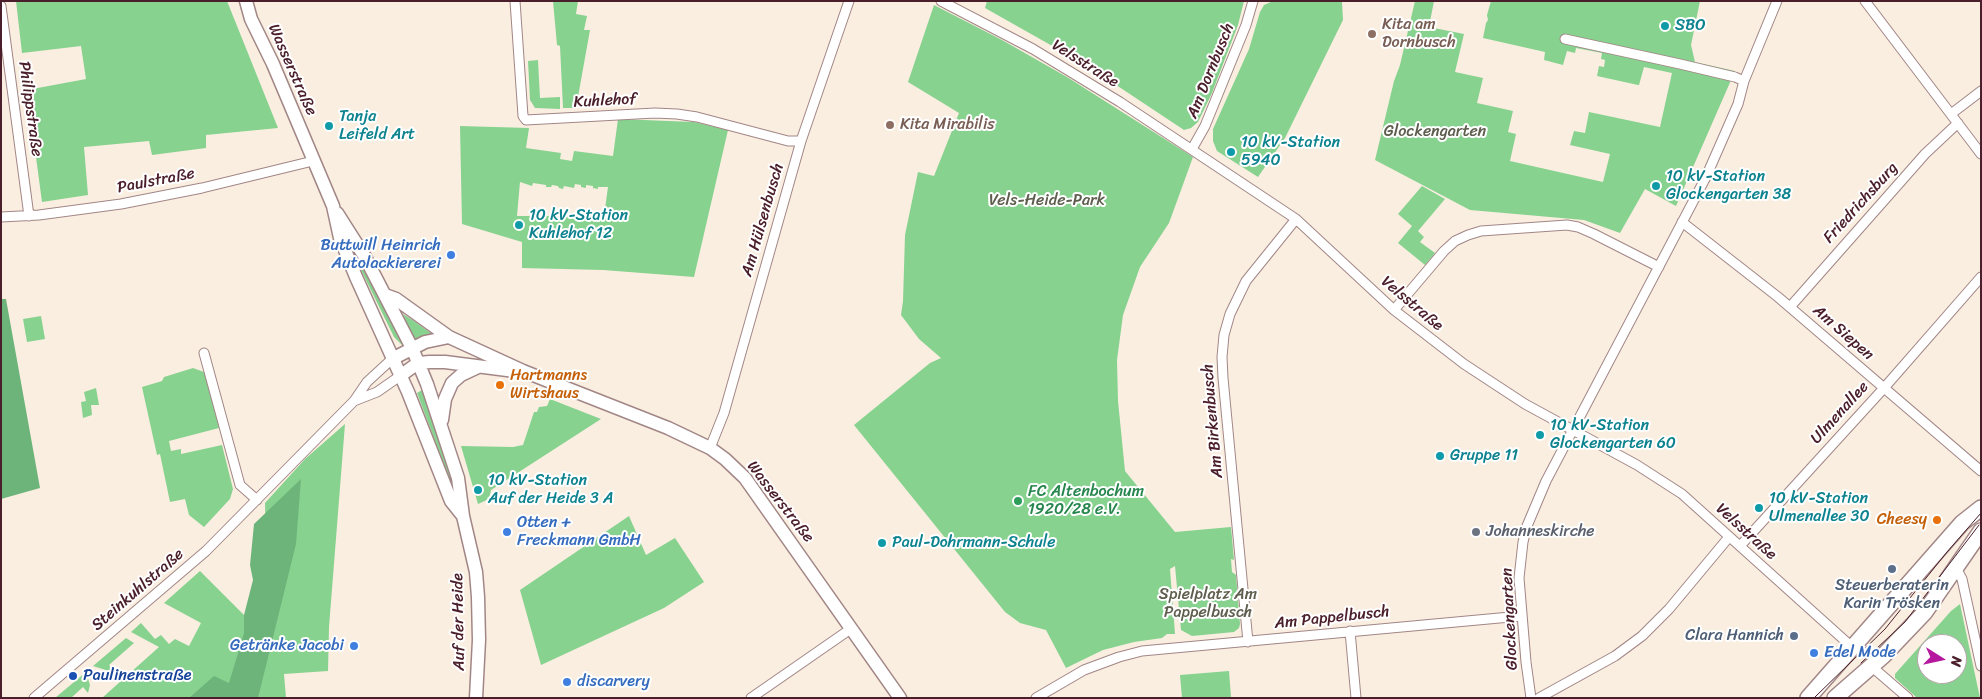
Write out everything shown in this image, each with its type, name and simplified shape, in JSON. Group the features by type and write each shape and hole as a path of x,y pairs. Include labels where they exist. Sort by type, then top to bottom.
{"main road":[{"name":"Wasserstraße","path":"246,1 252,19 333,206 352,234 385,295 418,363 445,362 523,371"},
{"name":"Wasserstraße","path":"333,206 340,238 400,376"},
{"name":"Wasserstraße","path":"385,295 396,299 449,336 523,371 642,417 710,448 746,478 900,698"},
{"path":"392,359 431,340 449,336"},
{"path":"400,376 418,363"},
{"name":"Auf der Heide","path":"418,363 442,425 458,478 463,516 473,556 478,598 479,640 476,698"},
{"path":"442,425 445,399 452,384 461,375 478,367"},
{"name":"Auf der Heide","path":"400,376 451,501 463,516"},
{"path":"1808,698 1962,523 1981,508"},
{"path":"1835,698 1908,632 1925,612 1981,531"},
{"path":"1930,559 1940,560 1956,568"},
{"path":"1852,647 1871,666"}],"street":[{"name":"Kuhlehof","path":"515,1 523,116 526,120 655,113 677,114 697,117 788,141 801,141"},
{"name":"Am Hülsenbusch","path":"710,448 724,413 801,141 849,1"},
{"name":"Velsstraße","path":"941,1 1033,49 1192,149 1296,219 1394,310 1464,364 1525,404 1637,465 1682,494 1852,647"},
{"name":"Am Dornbusch","path":"1192,149 1205,126 1246,25 1253,1"},
{"name":"Glockengarten","path":"1531,698 1521,616 1519,578 1523,542 1527,526 1546,481 1706,177 1738,104 1744,81 1777,1"},
{"path":"1865,1 1981,154"},
{"name":"Philippstraße","path":"1,6 29,216"},
{"path":"1565,39 1673,62 1735,77 1744,81"},
{"path":"1951,114 1981,91"},
{"name":"Friedrichsburg","path":"1790,306 1926,154 1958,123"},
{"name":"Paulstraße","path":"1,217 29,216 138,200 202,188 313,161"},
{"name":"Am Birkenbusch","path":"1248,642 1223,378 1224,335 1230,314 1246,281 1296,219"},
{"name":"Am Siepen","path":"1682,222 1790,306 1981,471"},
{"path":"1394,310 1444,251 1455,241 1481,232 1566,225 1578,227 1659,268"},
{"name":"Ulmenallee","path":"1740,546 1884,388 1981,277"},
{"path":"204,353 240,485 257,500"},
{"name":"Steinkuhlstraße","path":"34,698 194,561 257,500 354,401 367,382 392,359"},
{"name":"Steinkuhlstraße","path":"354,401 377,392 400,376"},
{"path":"1539,698 1615,656 1642,636 1669,609 1729,537"},
{"path":"1956,568 1962,579 1981,666"},
{"name":"Am Pappelbusch","path":"1036,698 1068,677 1119,656 1156,650 1521,616"},
{"path":"751,698 852,628"},
{"path":"1350,631 1356,698"},
{"path":"1871,666 1908,698"}],"green space":[{"path":"16,1 227,1 278,128 206,135 206,148 152,155 149,141 84,147 88,195 42,202 27,90 86,79 81,46 22,53"},
{"path":"553,1 578,1 576,14 587,16 584,30 590,30 576,108 563,108 560,46 557,45"},
{"path":"987,1 1244,1 1238,25 1212,93 1198,122 1191,128 1184,130 1086,65 985,8"},
{"path":"1273,1 1342,2 1343,20 1285,138 1258,177 1217,151 1213,141 1213,129 1249,49 1260,12 1264,5"},
{"name":"Glockengarten","path":"1415,1 1434,1 1429,27 1464,34 1455,72 1483,78 1477,103 1513,111 1508,132 1516,134 1510,161 1603,182 1610,154 1570,145 1574,131 1585,133 1589,112 1660,127 1672,73 1644,67 1638,85 1597,76 1599,66 1604,67 1605,60 1601,59 1602,53 1576,48 1575,53 1567,51 1563,65 1544,60 1545,52 1483,38 1491,1 1700,1 1691,45 1695,62 1735,71 1676,206 1645,189 1620,233 1584,220 1470,210 1375,160"},
{"path":"934,5 1002,40 1067,77 1193,157 1169,223 1140,267 1123,315 1117,360 1118,401 1125,471 1175,532 1231,527 1234,560 1231,559 1232,572 1236,575 1240,624 1239,628 1234,632 1192,636 1181,630 1175,566 1170,569 1175,634 1167,634 1162,638 1134,642 1103,650 1066,668 1046,630 1020,623 1005,612 854,425 930,363 941,358 919,339 901,315 905,235 918,172 934,176 959,113 908,82"},
{"path":"538,60 540,98 560,97 560,109 535,108 530,100 528,61"},
{"path":"618,119 694,122 728,130 694,277 603,270 522,268 522,242 462,224 460,126 529,128 526,148 561,153 560,159 572,161 574,151 613,156","holes":["520,182 532,186 533,183 546,185 546,187 558,186 563,189 564,186 574,188 575,184 586,188 586,185 598,189 598,187 608,187 604,216 517,216"]},
{"path":"1422,186 1445,199 1418,231 1424,237 1420,242 1435,253 1425,265 1398,243 1412,226 1398,214"},
{"path":"364,269 402,345 394,337 361,270"},
{"path":"1,299 6,299 40,488 1,499"},
{"path":"403,314 411,319 432,334 415,341"},
{"path":"41,316 45,339 27,342 23,319"},
{"path":"193,368 204,372 206,375 219,428 169,441 171,451 181,449 181,454 222,445 233,489 230,499 204,527 189,515 185,499 170,502 160,454 157,455 142,387 162,381 164,377"},
{"path":"96,388 99,405 91,405 92,415 83,418 81,402 86,401 84,392"},
{"path":"422,390 452,478 450,480 417,393"},
{"path":"550,399 601,419 491,490 489,499 478,504 461,446 513,447 523,445 534,412 537,412 539,407 547,406"},
{"path":"345,424 329,627 328,671 284,674 286,698 102,698 159,647 131,632 141,623 155,639 161,635 169,644 175,639 189,646 201,623 164,603 200,571 244,615 244,631 266,548 265,503 305,459"},
{"path":"301,479 296,544 258,698 189,698 214,676 229,683 244,633 244,615 253,580 250,565 254,524"},
{"path":"629,516 646,555 675,538 704,582 664,608 541,665 520,590"},
{"path":"1960,604 1966,634 1931,634 1951,611"},
{"path":"1967,637 1980,698 1917,698 1895,678 1895,674 1917,649 1917,684 1967,684"},
{"path":"126,638 134,643 109,665 112,672 93,666"},
{"path":"1229,671 1231,697 1182,698 1180,675"},
{"path":"86,672 90,685 88,693 83,687 71,698 55,698"}],"tram line":[{"path":"1814,698 1885,629 1981,513"},
{"path":"1861,663 1905,622 1979,525"}],"place":[{"name":"SBO","path":"1665,26"},
{"name":"Kita am Dornbusch","path":"1372,34"},
{"name":"Kita Mirabilis","path":"890,125"},
{"name":"Tanja Leifeld Art","path":"329,126"},
{"name":"10 kV-Station 5940","path":"1231,152"},
{"name":"10 kV-Station Glockengarten 38","path":"1656,186"},
{"name":"10 kV-Station Kuhlehof 12","path":"519,225"},
{"name":"Buttwill Heinrich Autolackiererei","path":"451,255"},
{"name":"Hartmanns Wirtshaus","path":"500,385"},
{"name":"10 kV-Station Glockengarten 60","path":"1540,435"},
{"name":"Gruppe 11","path":"1440,456"},
{"name":"10 kV-Station Auf der Heide 3 A","path":"478,490"},
{"name":"FC Altenbochum 1920/28 e.V.","path":"1018,501"},
{"name":"10 kV-Station Ulmenallee 30","path":"1759,508"},
{"name":"Cheesy","path":"1937,520"},
{"name":"Otten + Freckmann GmbH","path":"507,532"},
{"name":"Johanneskirche","path":"1476,532"},
{"name":"Paul-Dohrmann-Schule","path":"882,543"},
{"name":"Steuerberaterin Karin Trösken","path":"1892,569"},
{"name":"Clara Hannich","path":"1794,636"},
{"name":"Getränke Jacobi","path":"354,646"},
{"name":"Edel Mode","path":"1814,653"},
{"name":"Paulinenstraße","path":"73,676"},
{"name":"discarvery","path":"567,682"}],"park label":[{"name":"Vels-Heide-Park","path":"1047,201"},
{"name":"Spielplatz Am Pappelbusch","path":"1208,604"}]}
